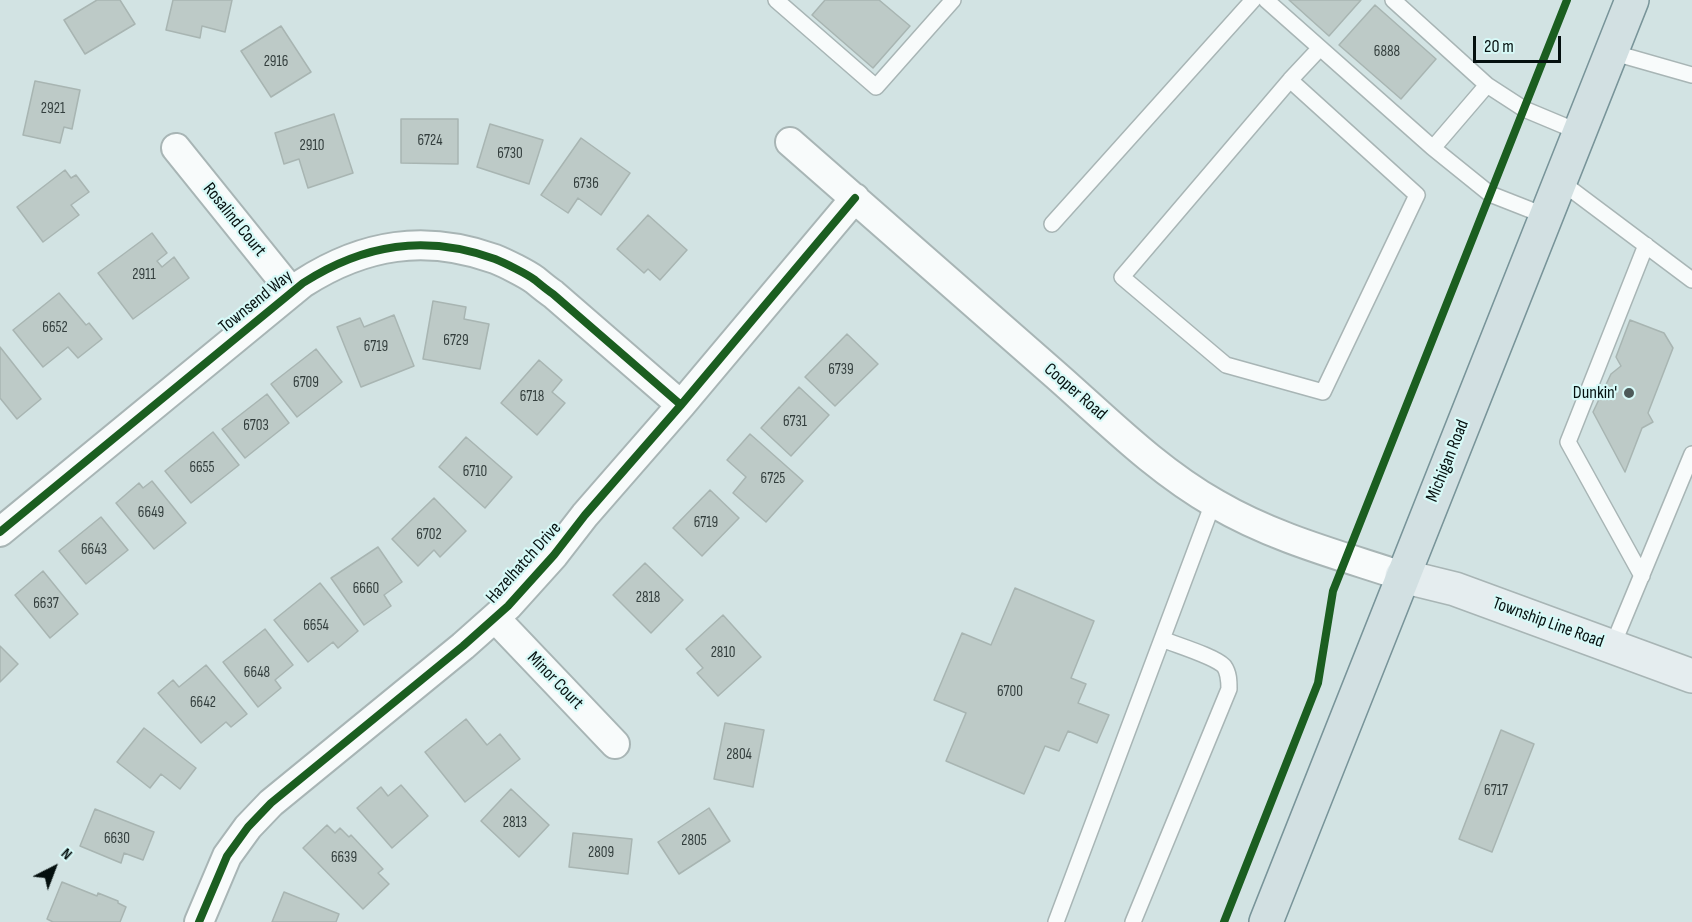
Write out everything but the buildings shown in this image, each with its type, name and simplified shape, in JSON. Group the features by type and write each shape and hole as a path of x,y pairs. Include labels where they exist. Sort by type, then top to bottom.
{"main road":[{"name":"Michigan Road","path":"1266,922 1632,0"},
{"name":"Township Line Road","path":"1402,576 1455,589 1692,676"}],"street":[{"name":"Cooper Road","path":"789,142 1148,456 1184,484 1213,503 1273,532 1402,576"},
{"name":"Rosalind Court","path":"176,148 292,292"},
{"name":"Hazelhatch Drive","path":"199,922 227,856 248,827 263,811 495,618 544,567 585,515 855,198"},
{"name":"Townsend Way","path":"0,532 292,292 322,271 346,260 369,252 405,245 442,246 466,250 496,259 535,280 681,405"},
{"name":"Minor Court","path":"495,618 615,744"}],"lane":[{"path":"776,0 876,87 953,0"},
{"path":"1052,224 1253,0"},
{"path":"1266,0 1433,148 1490,194 1546,216"},
{"path":"1393,0 1487,85 1524,109 1579,132"},
{"path":"1290,81 1417,195 1323,392 1226,365 1122,277 1290,81 1320,48"},
{"path":"1611,52 1692,75"},
{"path":"1433,148 1487,85"},
{"path":"1560,181 1692,280"},
{"path":"1642,576 1568,442 1646,245"},
{"path":"1612,647 1692,454"},
{"path":"1056,922 1213,503"},
{"path":"1133,922 1229,689 1229,677 1224,666 1212,658 1162,639"}],"cycle path":[{"path":"1224,922 1318,683 1333,591 1567,0"},
{"path":"199,922 227,856 248,827 271,803 463,646 508,606 554,555 585,515 855,198"},
{"path":"0,532 303,283 349,259 396,247 420,245 469,251 495,259 521,272 553,294 681,405"}],"place":[{"name":"Dunkin'","path":"1629,393"}]}
